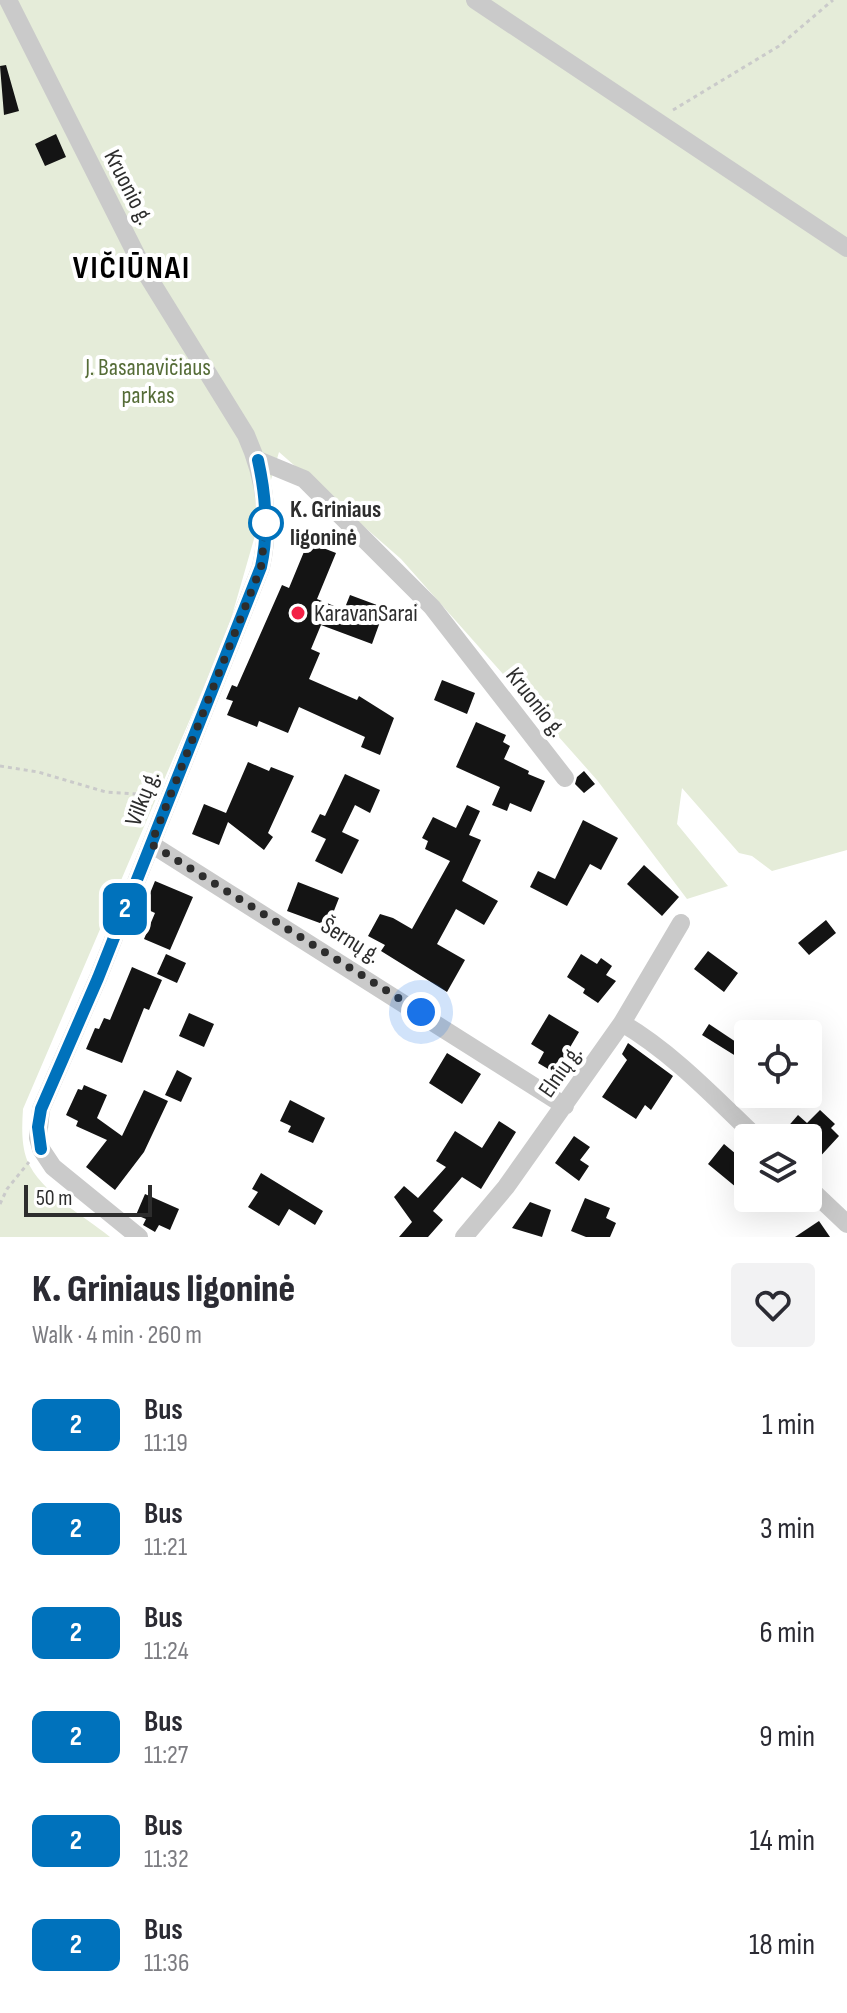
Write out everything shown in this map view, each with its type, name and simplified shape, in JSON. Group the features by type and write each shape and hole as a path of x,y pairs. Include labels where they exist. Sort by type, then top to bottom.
{"street":[{"name":"Kruonio g.","path":"8,0 144,270 223,394 258,460 304,479 432,607 565,778"},
{"path":"475,0 847,248"},
{"name":"Vilkų g.","path":"41,1149 38,1127 41,1109 98,978 261,567 266,509 258,460"},
{"name":"Šernų g.","path":"151,844 565,1106"},
{"name":"Elnių g.","path":"464,1237 506,1187 565,1106 622,1023 681,923"},
{"path":"622,1023 646,1038 742,1124"},
{"path":"41,1149 69,1183 139,1237"},
{"path":"822,1200 847,1224"}],"path":[{"path":"656,120 779,46 833,0"},
{"path":"0,766 38,772 106,792 168,796"},
{"path":"0,1204 7,1189 41,1149"}],"green space":[{"name":"J. Basanavičiaus parkas","path":"0,0 847,0 847,850 772,871 752,856 739,853 682,788 677,824 728,886 687,899 597,780 401,559 279,452 227,633 23,1109 24,1148 33,1172 52,1193 110,1237 0,1237"}],"building":[{"path":"6,65 19,111 4,115 0,66"},
{"path":"56,134 66,157 45,166 35,144"},
{"path":"308,542 336,553 317,599 344,610 350,595 385,608 372,644 321,625 311,649 320,653 309,679 357,700 359,696 394,718 380,755 361,747 365,737 299,707 288,733 259,721 257,727 227,715 233,701 226,699 232,685 237,687 282,585 289,588"},
{"path":"442,680 475,693 467,714 434,700"},
{"path":"476,722 506,735 503,742 510,746 504,759 545,781 531,812 510,803 507,811 492,805 500,787 456,767"},
{"path":"248,762 269,771 271,767 294,776 268,833 273,837 264,850 228,822 219,845 192,834 204,804 226,813"},
{"path":"584,771 595,784 584,793 575,784"},
{"path":"345,774 380,790 370,813 355,805 342,832 359,840 342,874 315,861 326,839 311,832 320,814 325,816"},
{"path":"467,805 480,811 469,835 481,840 462,881 498,901 484,925 456,909 437,944 465,960 447,992 381,951 385,945 368,936 380,914 412,929 450,861 425,849 428,841 422,838 433,817 456,828"},
{"path":"583,820 618,838 601,870 590,864 567,906 530,887 538,871 555,879"},
{"path":"644,865 679,897 662,916 627,884"},
{"path":"155,881 193,897 170,950 144,939 155,913 144,908"},
{"path":"298,882 339,898 328,926 287,911"},
{"path":"826,920 836,933 809,955 798,943"},
{"path":"708,951 738,973 724,992 694,969"},
{"path":"166,954 186,963 177,983 157,974"},
{"path":"581,954 597,964 601,958 612,966 606,975 616,981 598,1003 567,977"},
{"path":"132,967 162,980 149,1010 144,1008 122,1063 86,1049 95,1028 99,1029 104,1018 110,1020"},
{"path":"189,1013 214,1024 204,1047 179,1036"},
{"path":"549,1014 579,1032 555,1073 538,1063 544,1052 531,1044"},
{"path":"709,1024 734,1041 734,1055 702,1035"},
{"path":"628,1043 673,1076 651,1110 645,1105 636,1119 602,1097 627,1060 622,1054"},
{"path":"447,1053 481,1074 462,1104 429,1083"},
{"path":"177,1070 192,1078 181,1102 165,1095"},
{"path":"84,1085 107,1095 97,1118 122,1136 144,1090 168,1101 144,1152 115,1190 86,1167 107,1140 76,1126 78,1121 66,1115 78,1089 82,1090"},
{"path":"290,1100 325,1118 313,1143 288,1132 291,1126 280,1121"},
{"path":"820,1110 835,1124 831,1128 839,1136 822,1154 822,1124 790,1124 798,1115 807,1123"},
{"path":"499,1121 516,1132 481,1189 462,1177 433,1211 443,1220 428,1237 399,1237 412,1222 394,1197 404,1186 418,1198 446,1167 436,1161 455,1131 482,1148"},
{"path":"574,1136 590,1147 580,1160 589,1166 579,1181 555,1163"},
{"path":"724,1144 734,1152 734,1185 708,1164"},
{"path":"261,1173 323,1211 315,1225 289,1209 279,1226 248,1207 258,1192 252,1189"},
{"path":"145,1194 179,1209 170,1230 159,1225 155,1232 143,1225 146,1219 136,1215"},
{"path":"585,1198 610,1208 606,1218 616,1223 610,1237 586,1237 571,1231"},
{"path":"530,1202 551,1210 542,1237 512,1228"},
{"path":"819,1221 830,1237 795,1237"}],"bus line":[{"name":"2","path":"41,1149 38,1138 41,1109 98,978 261,567 266,509 258,460"}],"place":[{"name":"K. Griniaus ligoninė","path":"266,523"},
{"name":"KaravanSarai","path":"298,613"}],"district":[{"name":"VIČIŪNAI","path":"132,267"}],"route":[{"path":"266,523 261,567 151,844 421,1012"}]}
